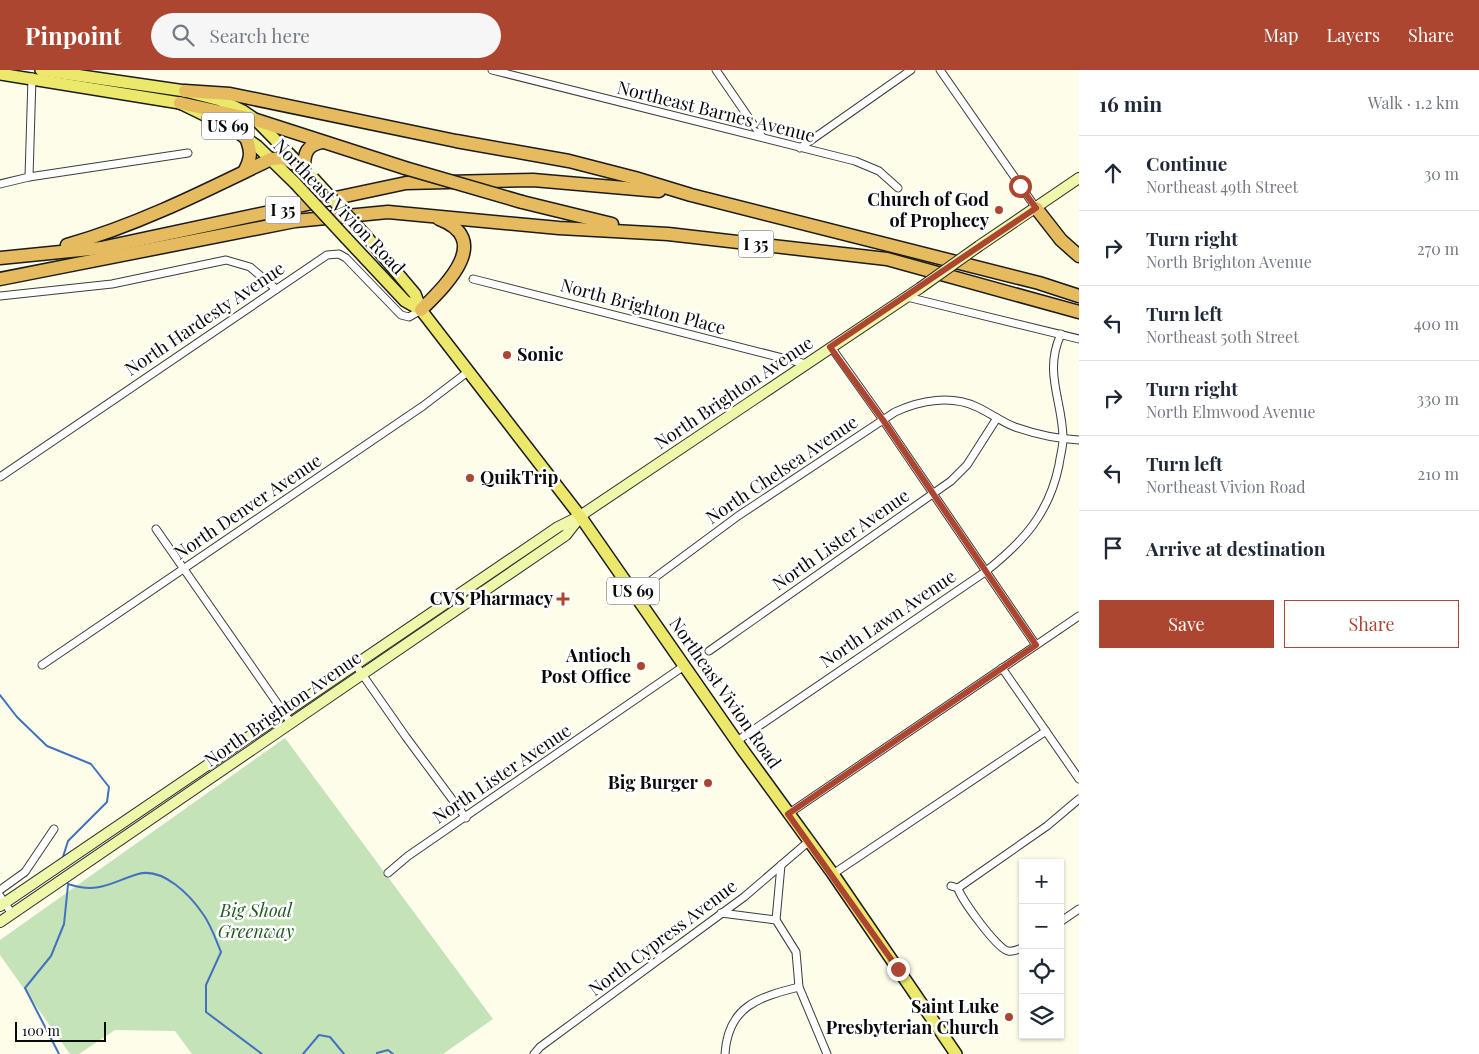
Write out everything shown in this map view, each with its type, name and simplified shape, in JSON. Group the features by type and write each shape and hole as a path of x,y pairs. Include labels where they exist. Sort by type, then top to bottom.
{"highway":[{"path":"183,97 230,94 456,141 569,161 636,178 691,195"},
{"path":"183,97 405,168 522,202 586,219 668,234"},
{"path":"244,172 250,160 250,148 246,138"},
{"path":"308,173 304,155 309,147 322,142"},
{"path":"35,254 93,238 194,196 271,159 283,158 308,173"},
{"name":"I 35","path":"0,258 101,248 406,183 533,180 691,195 1039,283 1079,296"},
{"path":"1036,208 1061,240 1079,256"},
{"name":"I 35","path":"0,279 294,221 388,212 559,228 668,234 887,259 1079,312"},
{"path":"421,310 452,276 464,249 462,238 456,229 448,223 427,215"}],"main road":[{"name":"Northeast Vivion Road","path":"41,70 183,97 246,138 271,159 405,302 421,310"},
{"name":"Northeast Vivion Road","path":"0,74 183,97"},
{"name":"Northeast Vivion Road","path":"256,120 366,236 416,294 421,310 580,516 788,814 833,874 956,1054"},
{"name":"North Brighton Avenue","path":"2,901 108,833 283,712 558,527 580,516 907,297 1079,178"},
{"name":"North Brighton Avenue","path":"0,922 566,536 580,516"}],"street":[{"name":"Northeast Barnes Avenue","path":"492,70 855,162 879,171 898,188"},
{"path":"716,70 762,137"},
{"path":"800,148 911,70"},
{"path":"940,70 1036,208"},
{"path":"29,177 32,77"},
{"path":"0,184 29,177 188,153"},
{"name":"North Hardesty Avenue","path":"0,478 324,256 335,254 346,258 401,315 409,317 421,310"},
{"path":"0,296 112,284 226,260 250,267 276,289"},
{"name":"North Brighton Place","path":"473,279 806,364"},
{"path":"907,297 1079,339"},
{"name":"North Lawn Avenue","path":"737,741 985,572 1018,543 1043,511 1055,484 1064,440 1053,375 1053,354 1061,334"},
{"path":"830,347 883,420 1036,645"},
{"name":"North Denver Avenue","path":"42,666 423,406 469,371"},
{"name":"North Chelsea Avenue","path":"634,593 738,516 883,420 912,405 945,400 975,406 1014,426 1064,440 1079,440"},
{"name":"North Lister Avenue","path":"709,652 933,494 962,470 997,418"},
{"path":"156,529 291,723"},
{"path":"788,814 1078,618"},
{"path":"355,664 466,818"},
{"name":"North Lister Avenue","path":"388,873 408,856 466,818 684,666"},
{"path":"1002,668 1079,779"},
{"path":"833,874 1046,731"},
{"path":"1020,949 1007,952 996,944 955,887 1047,826 1079,799"},
{"path":"0,890 25,872 54,829"},
{"name":"North Cypress Avenue","path":"534,1054 721,913 808,842"},
{"path":"781,865 776,920 796,952 800,987 815,1030 827,1054"},
{"path":"2,901 12,914"},
{"path":"1064,919 1079,909"},
{"path":"721,913 776,920"},
{"path":"725,1054 734,1018 741,1010 767,996 800,987"}],"green space":[{"name":"Big Shoal Greenway","path":"285,738 493,1019 443,1054 192,1054 175,1031 115,1030 79,1054 70,1054 0,955 0,940"}],"waterway":[{"path":"0,695 17,717 47,746 91,764 109,787 107,802 68,841 63,857"},
{"path":"67,882 79,887 96,888 138,874 147,873 166,879 183,891 206,918 221,952 206,985 206,1012 262,1054"},
{"path":"59,1054 25,988 51,956 64,924 68,885"},
{"path":"303,1054 319,1035 330,1037 344,1054"},
{"path":"377,1053 388,1050 393,1054"}],"place":[{"name":"Church of God of Prophecy","path":"999,210"},
{"name":"Sonic","path":"507,355"},
{"name":"QuikTrip","path":"470,478"},
{"name":"CVS Pharmacy","path":"563,599"},
{"name":"Antioch Post Office","path":"641,666"},
{"name":"Big Burger","path":"708,783"},
{"name":"Saint Luke Presbyterian Church","path":"1009,1017"}],"route":[{"path":"898,969 833,874 788,814 1036,645 883,420 830,347 907,297 1036,208 1020,186"}]}
